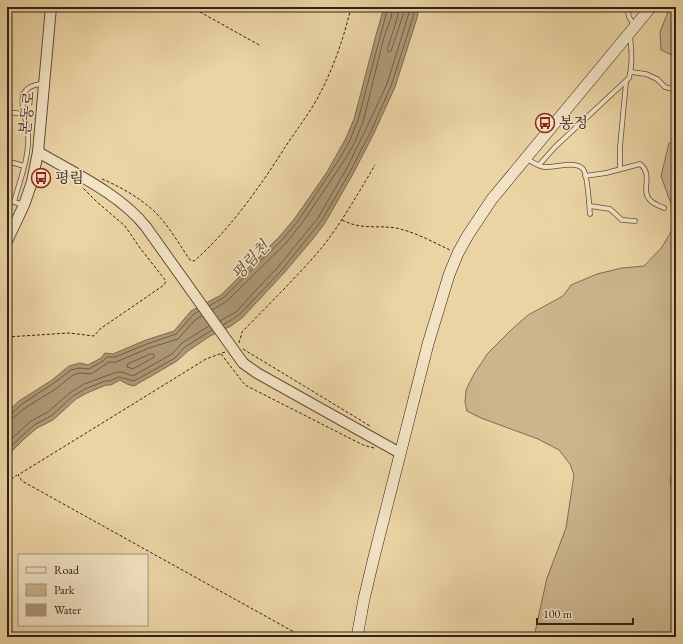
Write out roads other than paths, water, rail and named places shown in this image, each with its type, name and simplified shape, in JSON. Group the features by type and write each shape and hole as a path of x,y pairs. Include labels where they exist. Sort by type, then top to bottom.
{"main road":[{"path":"358,637 364,599 400,453 436,316 449,275 458,253 492,199 651,7"}],"street":[{"name":"본동로","path":"7,241 19,204 32,182 38,152 52,7"},
{"path":"38,152 116,199 135,214 146,227 242,363 257,373 400,453"}],"lane":[{"path":"539,165 555,147 626,82 631,72 632,51 632,29 627,7"},
{"path":"631,72 646,74 657,79 665,87 676,90"},
{"path":"620,169 620,147 626,98 626,82"},
{"path":"7,200 19,204 27,150 28,132 22,98 24,93 35,85 45,84"},
{"path":"7,112 24,114"},
{"path":"27,150 38,152"},
{"path":"525,158 539,165 549,167 578,165 584,171 590,214"},
{"path":"7,161 24,166"},
{"path":"585,176 599,175 640,164 647,174 646,187 648,197 652,202 664,208"},
{"path":"590,206 610,209 622,220 636,222"}],"water":[{"path":"384,7 419,7 417,18 395,87 374,133 325,223 312,240 284,273 242,318 231,326 210,336 188,351 177,361 134,386 120,380 76,399 53,420 37,428 7,456 7,412 19,401 52,380 69,366 80,363 88,365 101,358 105,353 113,354 146,340 174,331 191,311 221,295 279,237 295,218 327,172 346,138 354,119"}],"place":[{"name":"봉정","path":"545,123"},
{"name":"평림","path":"41,178"}],"water label":[{"name":"평림천","path":"250,260"}]}
